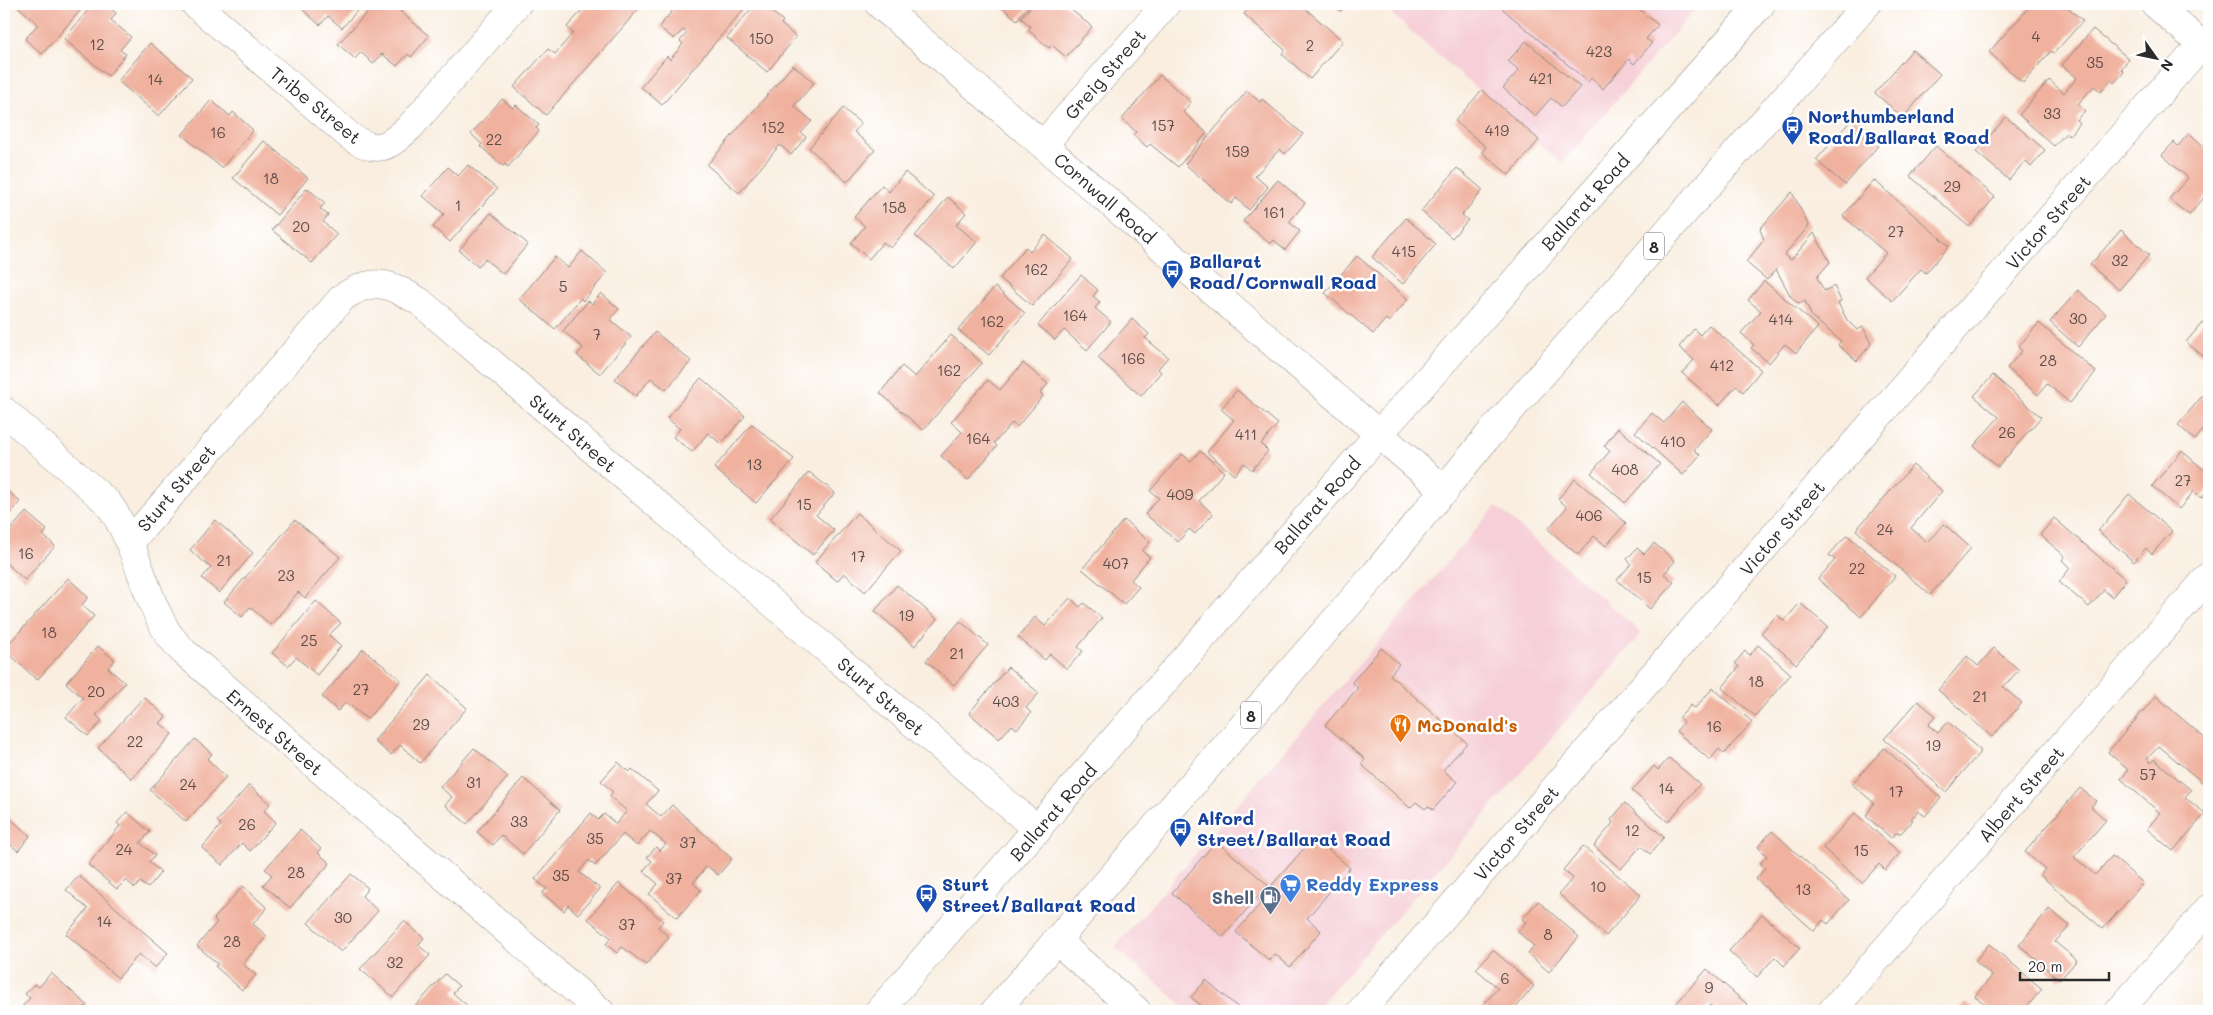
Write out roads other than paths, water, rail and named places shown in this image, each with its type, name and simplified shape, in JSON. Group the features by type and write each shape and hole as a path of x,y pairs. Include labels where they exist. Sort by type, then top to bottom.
{"main road":[{"name":"Tribe Street","path":"195,4 351,137 362,144 380,148 395,140 410,127 517,4"},
{"name":"Cornwall Road","path":"879,4 1445,490"},
{"name":"Greig Street","path":"1044,145 1166,4"},
{"name":"Ballarat Road","path":"879,1011 1038,830 1379,434 1761,4"},
{"name":"8","path":"995,1011 1376,573 1488,436 1867,4"},
{"path":"2156,4 2207,48"},
{"name":"Victor Street","path":"1361,1011 2207,48"},
{"name":"Sturt Street","path":"130,542 342,298 355,289 383,284 398,289 419,301 1038,830"},
{"name":"Ernest Street","path":"4,411 108,503 120,520 130,542 157,611 170,635 184,652 600,1011"},
{"name":"Albert Street","path":"1832,1011 2209,576"},
{"path":"2120,1011 2209,908"},
{"path":"1056,940 1137,1011"}],"place":[{"name":"Northumberland Road/Ballarat Road","path":"1792,145"},
{"name":"Ballarat Road/Cornwall Road","path":"1173,290"},
{"name":"McDonald's","path":"1401,744"},
{"name":"Alford Street/Ballarat Road","path":"1181,847"},
{"name":"Reddy Express","path":"1290,903"},
{"name":"Sturt Street/Ballarat Road","path":"926,913"},
{"name":"Shell","path":"1270,916"}]}
